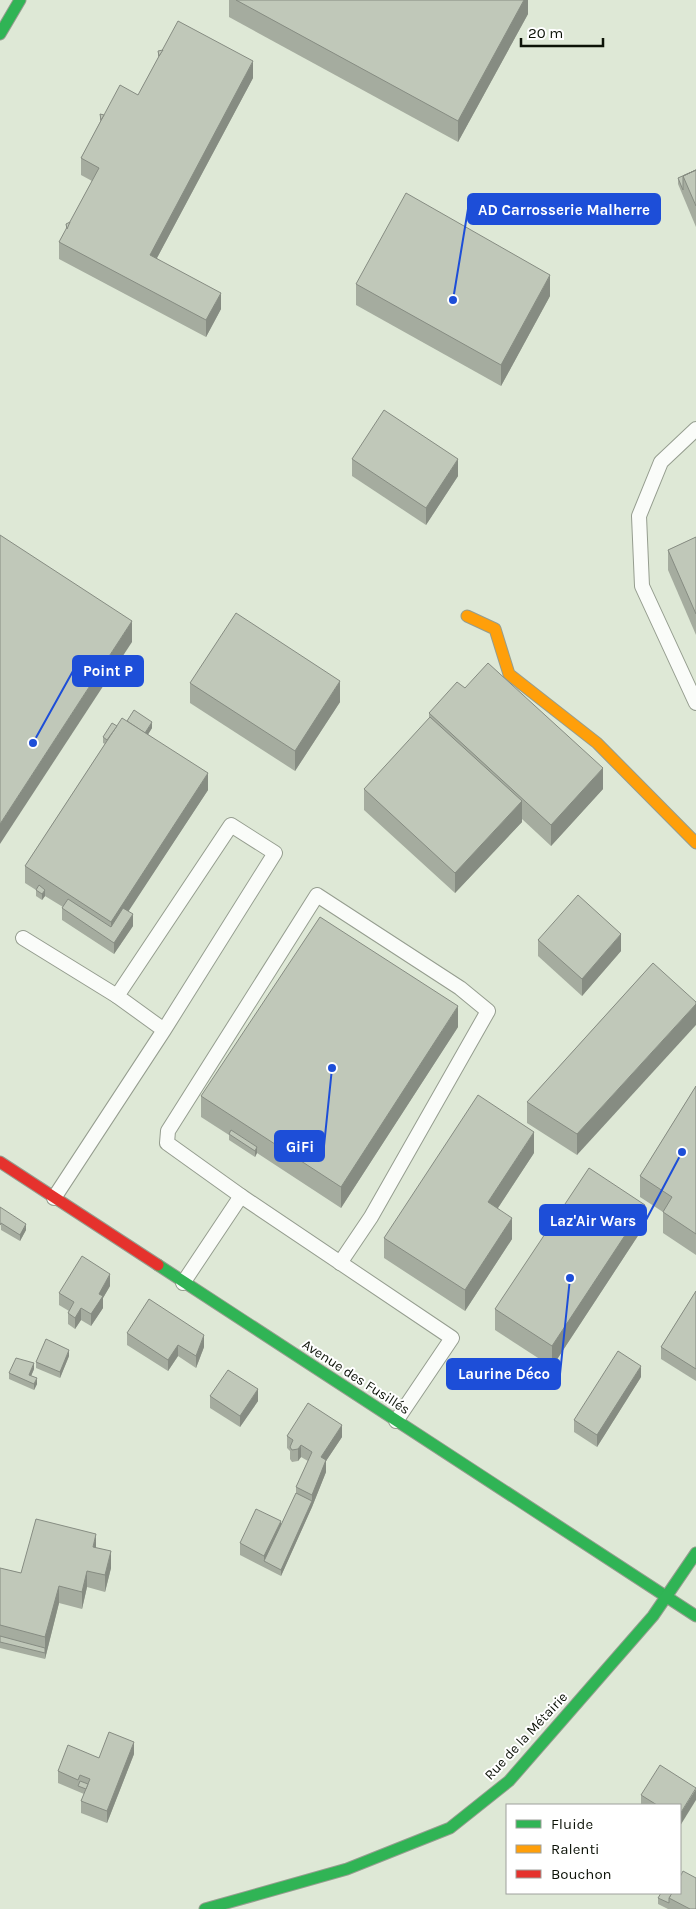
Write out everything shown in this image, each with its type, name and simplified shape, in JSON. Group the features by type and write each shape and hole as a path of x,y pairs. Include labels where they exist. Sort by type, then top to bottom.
{"street":[{"path":"0,34 20,0"},
{"path":"466,616 495,629 509,674 596,743 696,843"},
{"name":"Avenue des Fusillés","path":"0,1162 696,1616"},
{"name":"Rue de la Métairie","path":"205,1909 347,1869 450,1828 509,1781 653,1616 696,1553"}],"lane":[{"path":"696,429 661,462 639,516 642,586 696,703"},
{"path":"54,1198 164,1030 275,854 231,825 118,996"},
{"path":"340,1262 370,1217 488,1012 460,988 317,896 168,1131 167,1144 241,1196 452,1338 396,1421"},
{"path":"23,938 118,996 164,1030"},
{"path":"183,1282 241,1196"}],"building":[{"path":"236,0 524,0 458,121"},
{"path":"178,21 253,61 150,255 221,293 206,320 59,242 99,168 81,158 120,85 138,95"},
{"path":"696,170 696,206 683,176"},
{"path":"696,170 683,176 683,190 678,178"},
{"path":"406,193 550,275 501,365 356,284"},
{"path":"384,410 458,459 426,508 352,459"},
{"path":"0,535 132,621 0,824"},
{"path":"696,537 696,614 668,550"},
{"path":"236,613 340,681 295,751 190,683"},
{"path":"488,663 603,768 551,825 429,713 457,682 465,688"},
{"path":"134,710 152,722 145,733 127,721"},
{"path":"430,717 522,801 455,873 364,789"},
{"path":"122,718 208,773 111,922 25,866"},
{"path":"112,723 117,726 107,740 103,737"},
{"path":"39,885 45,890 42,894 36,890"},
{"path":"578,895 621,934 582,979 538,940"},
{"path":"68,899 111,927 123,908 133,914 114,943 62,908"},
{"path":"320,917 458,1006 341,1187 201,1096"},
{"path":"653,963 696,1004 577,1134 527,1102"},
{"path":"696,1086 696,1234 663,1212 672,1197 640,1176"},
{"path":"478,1095 534,1132 488,1202 512,1218 465,1290 384,1238"},
{"path":"231,1130 257,1147 255,1151 229,1134"},
{"path":"589,1168 645,1205 552,1346 495,1309"},
{"path":"0,1207 26,1224 20,1235 1,1223 0,1225"},
{"path":"82,1256 110,1274 99,1294 103,1296 91,1314 81,1308 75,1318 68,1313 74,1302 59,1293"},
{"path":"696,1291 696,1369 661,1347"},
{"path":"149,1299 204,1335 196,1356 178,1345 168,1360 127,1333"},
{"path":"46,1339 69,1350 60,1372 36,1362"},
{"path":"618,1351 641,1366 597,1435 574,1420"},
{"path":"16,1358 34,1363 29,1375 37,1378 34,1384 9,1373"},
{"path":"228,1370 258,1389 240,1416 210,1396"},
{"path":"308,1403 342,1425 321,1457 326,1460 312,1495 296,1487 312,1452 301,1445 298,1449 292,1450 290,1447 293,1440 287,1436"},
{"path":"296,1493 312,1501 281,1570 264,1561"},
{"path":"256,1509 281,1521 264,1556 240,1543"},
{"path":"36,1519 96,1534 93,1547 111,1551 105,1575 87,1571 82,1592 59,1586 45,1637 0,1625 0,1568 21,1573"},
{"path":"0,1636 45,1648 45,1653 0,1642"},
{"path":"109,1732 134,1742 107,1811 81,1801 90,1779 80,1775 78,1780 58,1771 68,1745 99,1758"},
{"path":"660,1765 696,1788 681,1812 681,1804 655,1804 641,1795"},
{"path":"80,1781 88,1784 86,1789 78,1786"},
{"path":"683,1871 696,1878 696,1909 690,1909 669,1898 671,1894 681,1894 681,1875"},
{"path":"660,1894 671,1894 669,1903 658,1898"}],"traffic: fast":[{"path":"0,34 20,0"},
{"path":"158,1265 696,1616"},
{"path":"205,1909 347,1869 450,1828 509,1781 653,1616 696,1553"}],"traffic: slow":[{"path":"467,616 495,629 509,674 597,743 696,843"}],"traffic: jam":[{"path":"0,1162 158,1265"}],"place":[{"name":"AD Carrosserie Malherre","path":"453,300"},
{"name":"Point P","path":"33,743"},
{"name":"GiFi","path":"332,1068"},
{"name":"Laz'Air Wars","path":"682,1152"},
{"name":"Laurine Déco","path":"570,1278"}]}
